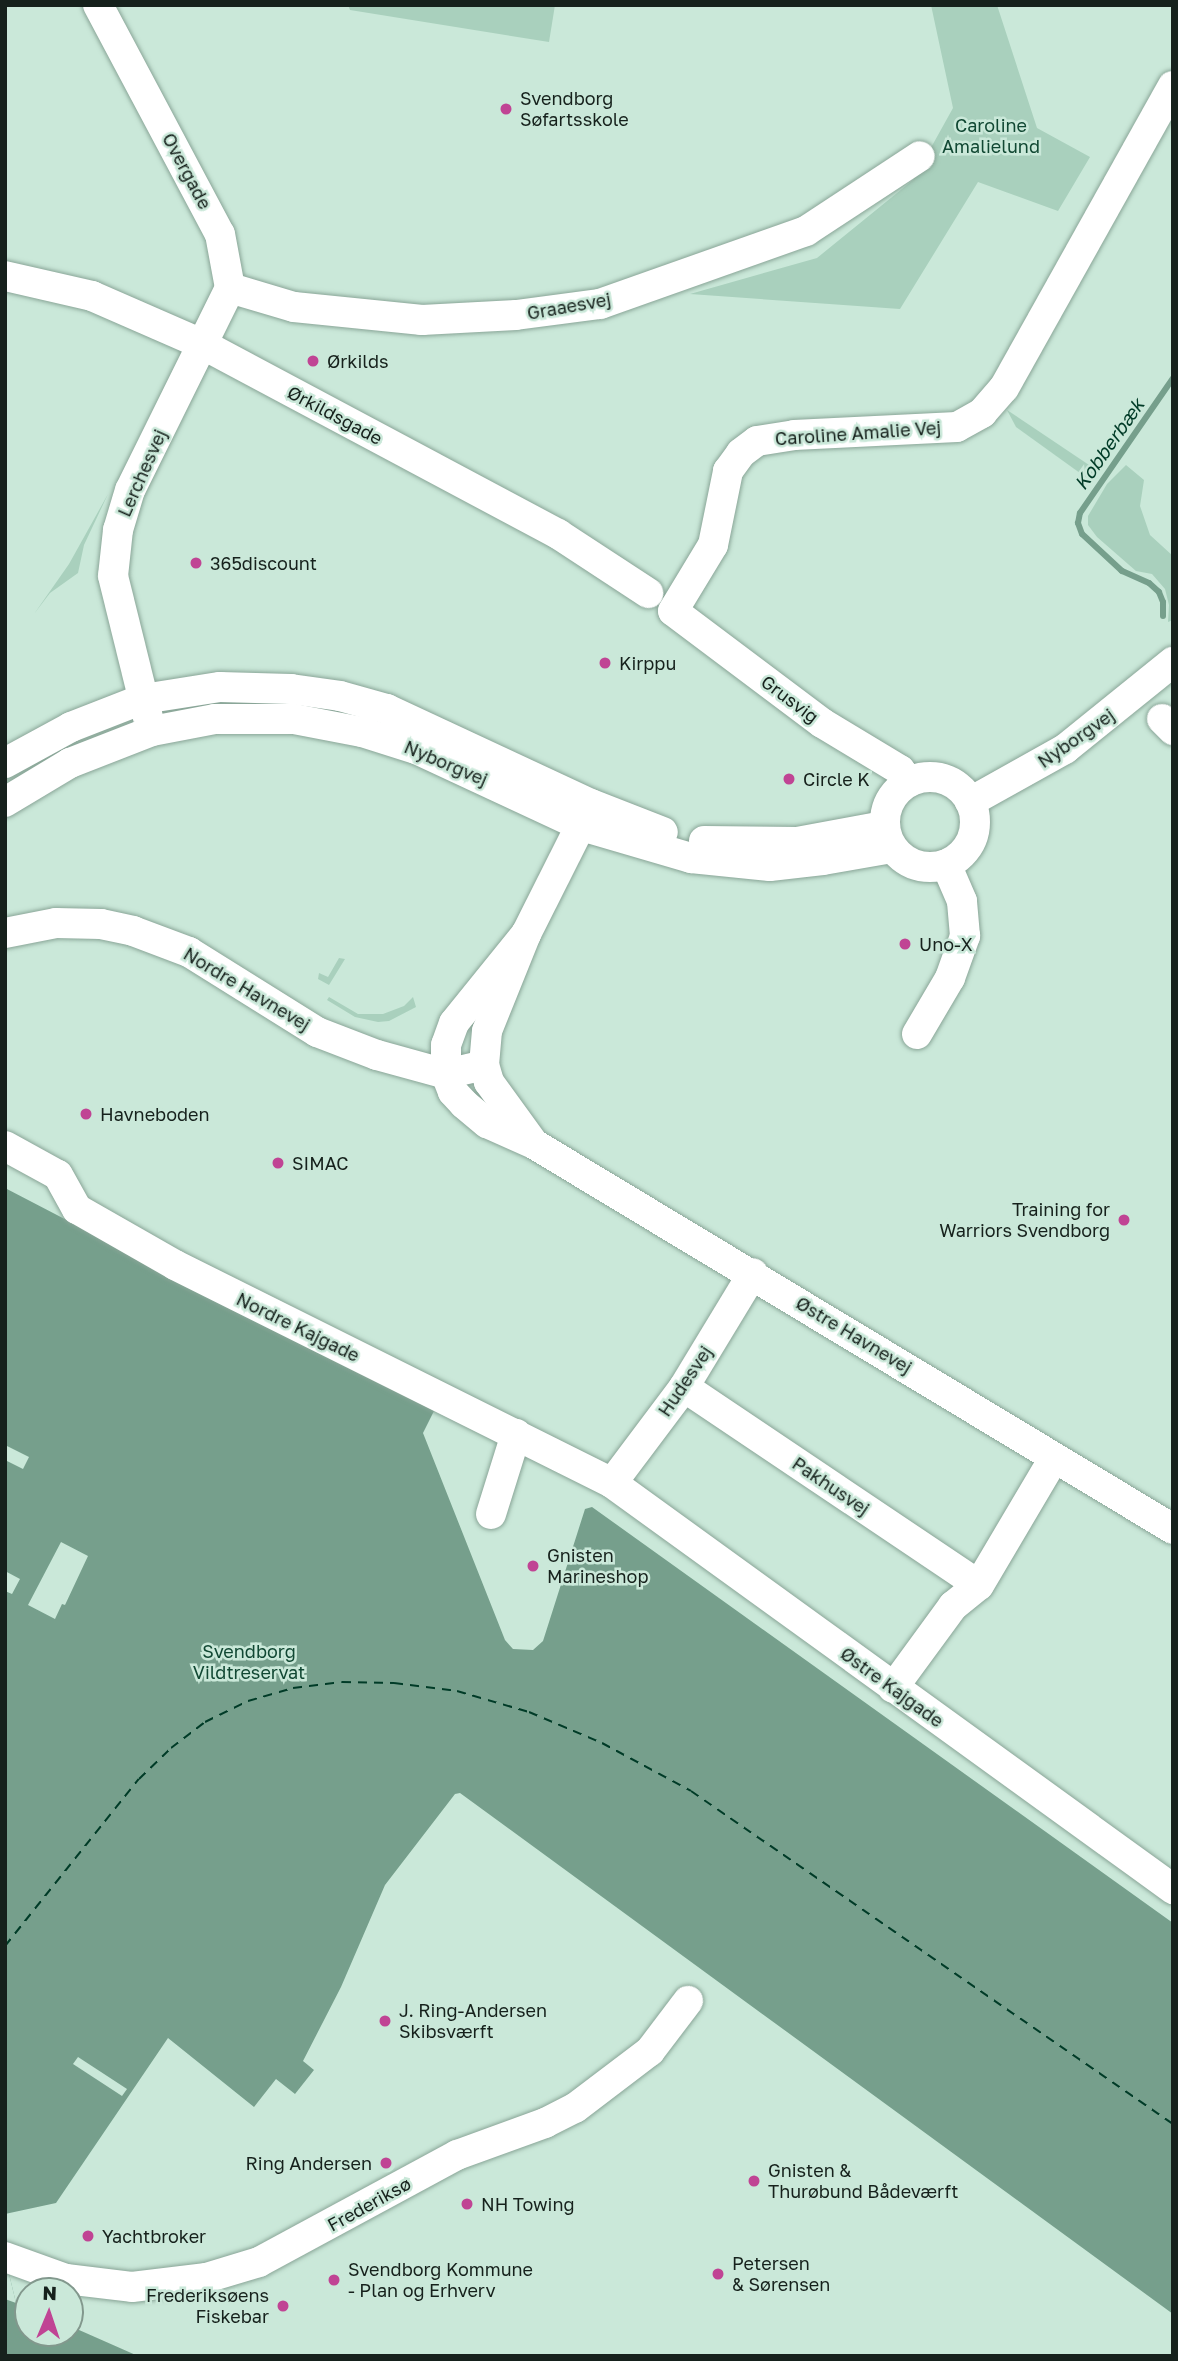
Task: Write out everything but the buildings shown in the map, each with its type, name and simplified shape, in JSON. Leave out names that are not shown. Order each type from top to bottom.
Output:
[{"type":"street","name":"Overgade","points":[[98,5],[220,234],[230,288]]},
{"type":"street","name":"Caroline Amalie Vej","points":[[673,611],[713,545],[729,471],[741,453],[757,440],[794,435],[957,427],[982,413],[1004,388],[1173,86]]},
{"type":"street","name":"Graaesvej","points":[[230,288],[294,307],[422,320],[516,316],[600,304],[807,231],[920,156]]},
{"type":"street","name":"Ørkildsgade","points":[[5,276],[92,296],[202,344],[558,534],[648,593]]},
{"type":"street","points":[[202,344],[230,288]]},
{"type":"street","name":"Lerchesvej","points":[[152,731],[116,591],[114,550],[130,491],[202,344]]},
{"type":"street","name":"Grusvig","points":[[673,611],[822,723],[900,770],[909,782]]},
{"type":"street","name":"Nyborgvej","points":[[970,802],[1065,749],[1173,662]]},
{"type":"street","name":"Nyborgvej","points":[[5,762],[71,727],[143,699],[192,690],[273,688],[340,696],[396,713],[587,815]]},
{"type":"street","name":"Nyborgvej","points":[[5,802],[69,763],[152,731],[215,719],[271,718],[339,726],[416,749],[691,858],[744,865],[800,864],[888,837]]},
{"type":"street","points":[[932,777],[944,779],[954,784],[970,802],[975,825],[972,838],[958,858],[947,864],[934,867],[910,863],[888,837],[890,800],[909,782],[932,777]]},
{"type":"street","points":[[484,1065],[491,1017],[526,934],[587,815]]},
{"type":"street","points":[[917,1034],[950,978],[965,936],[962,901],[947,864]]},
{"type":"street","name":"Nordre Havnevej","points":[[5,933],[56,923],[101,924],[133,931],[166,942],[216,967],[317,1032],[377,1055],[446,1074],[484,1065]]},
{"type":"street","points":[[446,1074],[446,1045],[454,1023],[526,934]]},
{"type":"street","name":"Østre Havnevej","points":[[484,1065],[494,1092],[527,1154]]},
{"type":"street","name":"Østre Havnevej","points":[[446,1074],[453,1092],[475,1114],[527,1154],[753,1273],[1173,1529]]},
{"type":"street","name":"Nordre Kajgade","points":[[5,1146],[58,1175],[77,1209],[175,1265],[612,1483]]},
{"type":"street","name":"Hudesvej","points":[[612,1483],[684,1387],[753,1273]]},
{"type":"street","name":"Pakhusvej","points":[[684,1387],[979,1585]]},
{"type":"street","points":[[491,1514],[516,1434]]},
{"type":"street","points":[[893,1688],[953,1606],[979,1585],[1054,1458]]},
{"type":"street","name":"Østre Kajgade","points":[[612,1483],[1173,1889]]},
{"type":"street","name":"Frederiksø","points":[[7,2258],[66,2279],[132,2287],[206,2278],[259,2262],[457,2155],[545,2123],[575,2109],[650,2051],[688,2001]]},
{"type":"green space","points":[[348,5],[555,5],[549,42],[350,10]]},
{"type":"green space","name":"Caroline Amalielund","points":[[931,5],[997,5],[1037,128],[1090,157],[1058,211],[978,182],[900,309],[690,294],[817,258],[913,180],[953,108]]},
{"type":"green space","points":[[1007,410],[1098,471],[1091,481],[1016,427]]},
{"type":"green space","points":[[1126,465],[1144,480],[1140,506],[1150,535],[1173,556],[1173,620],[1168,622],[1169,605],[1165,589],[1152,574],[1136,571],[1097,537],[1088,525],[1088,516],[1107,484]]},
{"type":"green space","points":[[108,494],[84,545],[78,573],[50,593],[34,614],[69,564]]},
{"type":"green space","points":[[339,958],[345,959],[329,985],[318,979],[319,973],[328,977]]},
{"type":"green space","points":[[329,997],[358,1014],[383,1014],[404,1006],[413,997],[416,1007],[389,1021],[378,1022],[355,1017],[327,1000]]},
{"type":"shaded area","name":"Svendborg Vildtreservat","points":[[5,1188],[434,1411],[423,1433],[505,1640],[513,1649],[533,1650],[543,1641],[585,1509],[592,1507],[1173,1923],[1173,2314],[460,1793],[455,1794],[385,1885],[341,1987],[303,2061],[314,2070],[295,2094],[276,2079],[254,2107],[168,2038],[56,2203],[5,2214]]},
{"type":"shaded area","points":[[5,2257],[14,2295],[14,2347],[84,2347],[84,2332],[138,2356],[5,2356]]},
{"type":"pier","points":[[5,1445],[29,1457],[23,1469],[5,1460]]},
{"type":"pier","points":[[61,1542],[88,1556],[65,1605],[62,1604],[55,1619],[28,1605]]},
{"type":"pier","points":[[5,1571],[20,1579],[12,1594],[5,1591]]},
{"type":"pier","points":[[78,2057],[127,2089],[122,2096],[73,2064]]},
{"type":"pier","points":[[5,2257],[14,2302],[5,2299]]},
{"type":"waterway","name":"Kobberbæk","points":[[1163,616],[1163,602],[1159,592],[1149,583],[1122,571],[1082,534],[1078,523],[1080,513],[1173,378]]},
{"type":"ferry route","points":[[5,1946],[139,1779],[171,1748],[205,1722],[248,1701],[293,1688],[342,1682],[394,1683],[457,1691],[529,1712],[602,1743],[691,1791],[1173,2124]]},
{"type":"place","name":"Svendborg Søfartsskole","points":[[506,109]]},
{"type":"place","name":"Ørkilds","points":[[313,361]]},
{"type":"place","name":"365discount","points":[[196,563]]},
{"type":"place","name":"Kirppu","points":[[605,663]]},
{"type":"place","name":"Circle K","points":[[789,779]]},
{"type":"place","name":"Uno-X","points":[[905,944]]},
{"type":"place","name":"Havneboden","points":[[86,1114]]},
{"type":"place","name":"SIMAC","points":[[278,1163]]},
{"type":"place","name":"Training for Warriors Svendborg","points":[[1124,1220]]},
{"type":"place","name":"Gnisten Marineshop","points":[[533,1566]]},
{"type":"place","name":"J. Ring-Andersen Skibsværft","points":[[385,2021]]},
{"type":"place","name":"Ring Andersen","points":[[386,2163]]},
{"type":"place","name":"Gnisten & Thurøbund Bådeværft","points":[[754,2181]]},
{"type":"place","name":"NH Towing","points":[[467,2204]]},
{"type":"place","name":"Yachtbroker","points":[[88,2236]]},
{"type":"place","name":"Petersen & Sørensen","points":[[718,2274]]},
{"type":"place","name":"Svendborg Kommune - Plan og Erhverv","points":[[334,2280]]},
{"type":"place","name":"Frederiksøens Fiskebar","points":[[283,2306]]}]
